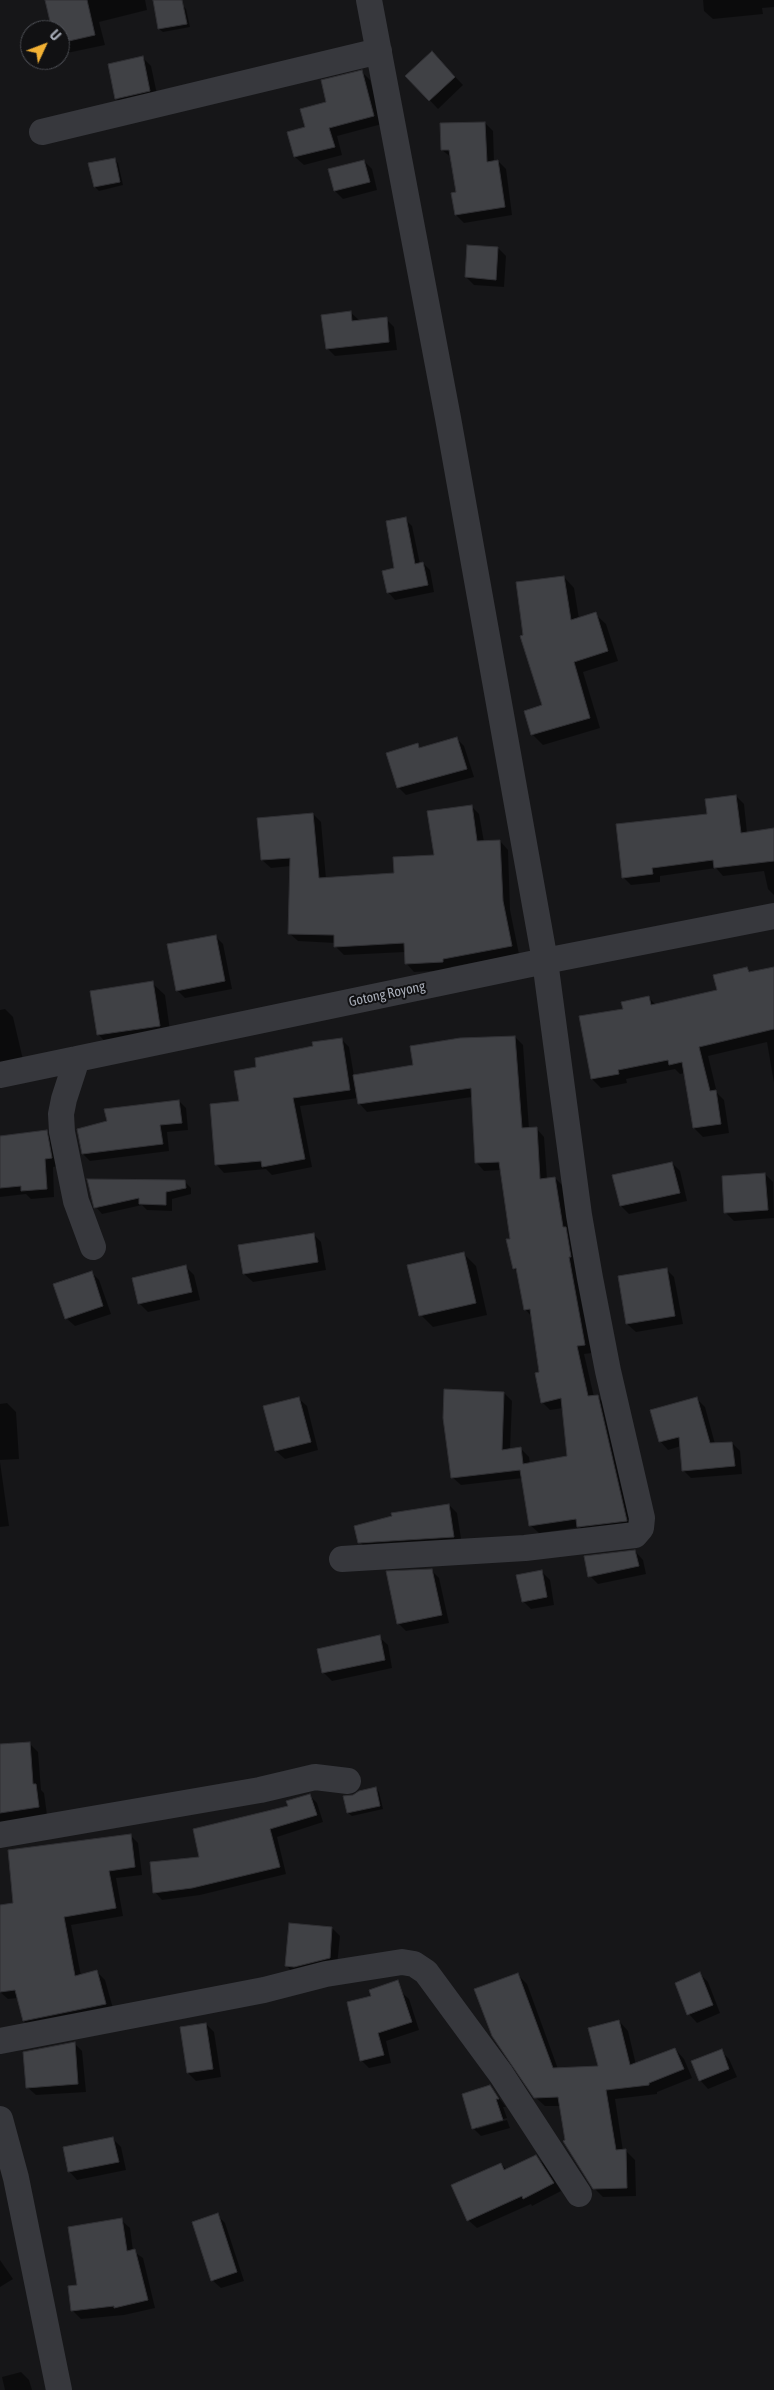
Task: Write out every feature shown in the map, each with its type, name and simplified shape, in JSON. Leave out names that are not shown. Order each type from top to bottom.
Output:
[{"type":"street","points":[[342,1559],[525,1548],[635,1534],[641,1528],[642,1518],[608,1371],[580,1224],[545,961],[446,408],[369,0]]},
{"type":"street","points":[[42,132],[379,51]]},
{"type":"street","name":"Gotong Royong","points":[[0,1075],[545,961],[774,916]]},
{"type":"street","points":[[77,1059],[64,1099],[61,1114],[62,1132],[76,1202],[93,1247]]},
{"type":"street","points":[[0,1835],[260,1790],[316,1777],[348,1781]]},
{"type":"street","points":[[0,2042],[264,1990],[326,1974],[402,1962],[414,1964],[426,1972],[501,2074],[579,2194]]},
{"type":"street","points":[[0,2119],[16,2178],[60,2390]]},
{"type":"building","points":[[45,0],[87,0],[95,35],[70,41],[70,20],[50,20]]},
{"type":"building","points":[[153,0],[182,0],[187,24],[158,29]]},
{"type":"building","points":[[432,51],[455,77],[429,101],[405,76]]},
{"type":"building","points":[[143,56],[150,91],[115,99],[108,64]]},
{"type":"building","points":[[362,70],[374,116],[329,128],[335,147],[294,157],[287,132],[305,127],[300,109],[326,102],[321,80]]},
{"type":"building","points":[[485,122],[487,162],[498,160],[505,207],[455,215],[451,193],[456,192],[449,150],[441,150],[440,123]]},
{"type":"building","points":[[115,158],[120,182],[94,187],[88,163]]},
{"type":"building","points":[[364,160],[370,182],[334,191],[328,169]]},
{"type":"building","points":[[467,245],[498,247],[496,280],[465,277]]},
{"type":"building","points":[[351,311],[352,321],[387,317],[389,342],[326,349],[321,315]]},
{"type":"building","points":[[406,517],[415,564],[423,562],[428,585],[387,593],[382,571],[394,568],[386,521]]},
{"type":"building","points":[[564,576],[571,620],[596,612],[608,651],[574,662],[590,718],[531,735],[524,711],[542,705],[520,636],[523,635],[516,582]]},
{"type":"building","points":[[457,737],[467,769],[397,788],[386,753],[418,743],[419,748]]},
{"type":"building","points":[[736,795],[741,833],[774,828],[774,861],[714,868],[713,860],[652,868],[653,874],[622,878],[616,824],[707,814],[705,799]]},
{"type":"building","points":[[472,805],[477,841],[500,840],[503,901],[512,946],[443,959],[443,962],[405,964],[404,943],[334,947],[334,935],[288,934],[290,858],[261,860],[257,818],[313,813],[319,878],[394,873],[393,857],[434,855],[427,811]]},
{"type":"building","points":[[216,935],[225,981],[176,991],[167,944]]},
{"type":"building","points":[[747,967],[749,972],[774,967],[774,1029],[699,1047],[710,1091],[716,1090],[721,1124],[693,1128],[682,1062],[669,1065],[668,1060],[618,1070],[619,1074],[591,1079],[579,1016],[623,1009],[621,1002],[649,996],[651,1005],[717,990],[713,975]]},
{"type":"building","points":[[153,981],[160,1026],[97,1035],[90,991]]},
{"type":"building","points":[[515,1036],[522,1128],[537,1127],[540,1179],[555,1177],[563,1227],[566,1227],[571,1257],[569,1257],[585,1345],[577,1346],[588,1396],[598,1395],[627,1521],[577,1527],[576,1519],[529,1526],[520,1470],[451,1478],[443,1418],[444,1389],[504,1392],[502,1450],[521,1447],[523,1464],[567,1456],[561,1398],[541,1403],[535,1373],[539,1372],[530,1309],[524,1310],[516,1268],[513,1269],[506,1239],[510,1239],[499,1162],[475,1163],[471,1088],[358,1104],[353,1075],[413,1065],[410,1046],[460,1038]]},
{"type":"building","points":[[342,1038],[350,1090],[293,1098],[305,1159],[262,1167],[261,1161],[215,1165],[210,1104],[239,1101],[234,1071],[256,1067],[255,1058],[313,1046],[312,1042]]},
{"type":"building","points":[[179,1100],[182,1123],[160,1125],[163,1144],[82,1154],[77,1129],[107,1121],[104,1109]]},
{"type":"building","points":[[47,1130],[52,1158],[45,1159],[47,1189],[21,1191],[21,1186],[0,1188],[0,1136]]},
{"type":"building","points":[[672,1162],[680,1193],[620,1206],[612,1175]]},
{"type":"building","points":[[765,1173],[768,1210],[724,1213],[722,1176]]},
{"type":"building","points":[[87,1179],[185,1180],[186,1188],[166,1192],[166,1205],[139,1204],[139,1198],[94,1208]]},
{"type":"building","points":[[314,1233],[318,1262],[243,1274],[238,1245]]},
{"type":"building","points":[[464,1252],[476,1303],[419,1316],[407,1265]]},
{"type":"building","points":[[186,1265],[192,1292],[138,1304],[132,1278]]},
{"type":"building","points":[[667,1268],[675,1316],[626,1324],[618,1276]]},
{"type":"building","points":[[92,1271],[103,1306],[65,1319],[53,1284]]},
{"type":"building","points":[[299,1397],[311,1442],[275,1451],[263,1406]]},
{"type":"building","points":[[697,1397],[710,1443],[732,1442],[735,1466],[682,1471],[679,1437],[659,1442],[650,1410]]},
{"type":"building","points":[[449,1504],[454,1537],[358,1543],[354,1526],[392,1516],[391,1513]]},
{"type":"building","points":[[635,1550],[639,1566],[588,1577],[584,1556]]},
{"type":"building","points":[[432,1569],[442,1615],[397,1624],[386,1571]]},
{"type":"building","points":[[542,1570],[547,1597],[522,1602],[516,1575]]},
{"type":"building","points":[[380,1635],[385,1660],[322,1673],[317,1649]]},
{"type":"building","points":[[30,1742],[33,1784],[36,1784],[39,1807],[0,1813],[0,1744]]},
{"type":"building","points":[[376,1787],[380,1806],[347,1813],[343,1796],[353,1795],[359,1791]]},
{"type":"building","points":[[310,1794],[317,1815],[270,1829],[280,1867],[192,1888],[153,1893],[150,1862],[199,1857],[193,1829],[288,1806],[286,1801]]},
{"type":"building","points":[[131,1834],[135,1867],[109,1871],[116,1908],[64,1917],[75,1976],[97,1970],[106,2004],[23,2021],[15,1990],[0,1992],[0,1905],[13,1903],[8,1850]]},
{"type":"building","points":[[289,1923],[332,1927],[330,1958],[294,1967],[285,1966]]},
{"type":"building","points":[[700,1972],[713,2005],[687,2015],[675,1983]]},
{"type":"building","points":[[518,1973],[553,2068],[598,2066],[588,2028],[619,2020],[630,2065],[675,2048],[684,2069],[649,2083],[649,2085],[606,2090],[616,2150],[626,2149],[627,2188],[593,2189],[563,2141],[565,2140],[558,2097],[534,2098],[492,2036],[474,1989]]},
{"type":"building","points":[[398,1980],[412,2022],[378,2033],[384,2055],[360,2061],[347,2002],[371,1996],[369,1990]]},
{"type":"building","points":[[206,2023],[213,2069],[187,2073],[180,2027]]},
{"type":"building","points":[[75,2042],[78,2084],[26,2088],[23,2052]]},
{"type":"building","points":[[722,2049],[729,2069],[699,2081],[691,2061]]},
{"type":"building","points":[[490,2085],[499,2099],[496,2099],[503,2120],[472,2129],[462,2094]]},
{"type":"building","points":[[113,2137],[119,2162],[68,2172],[63,2147]]},
{"type":"building","points":[[536,2155],[554,2183],[523,2199],[522,2196],[467,2221],[451,2185],[501,2163],[504,2170]]},
{"type":"building","points":[[218,2213],[237,2272],[211,2281],[192,2222]]},
{"type":"building","points":[[122,2218],[127,2251],[135,2249],[148,2300],[114,2308],[114,2306],[71,2311],[68,2286],[77,2285],[68,2227]]}]
